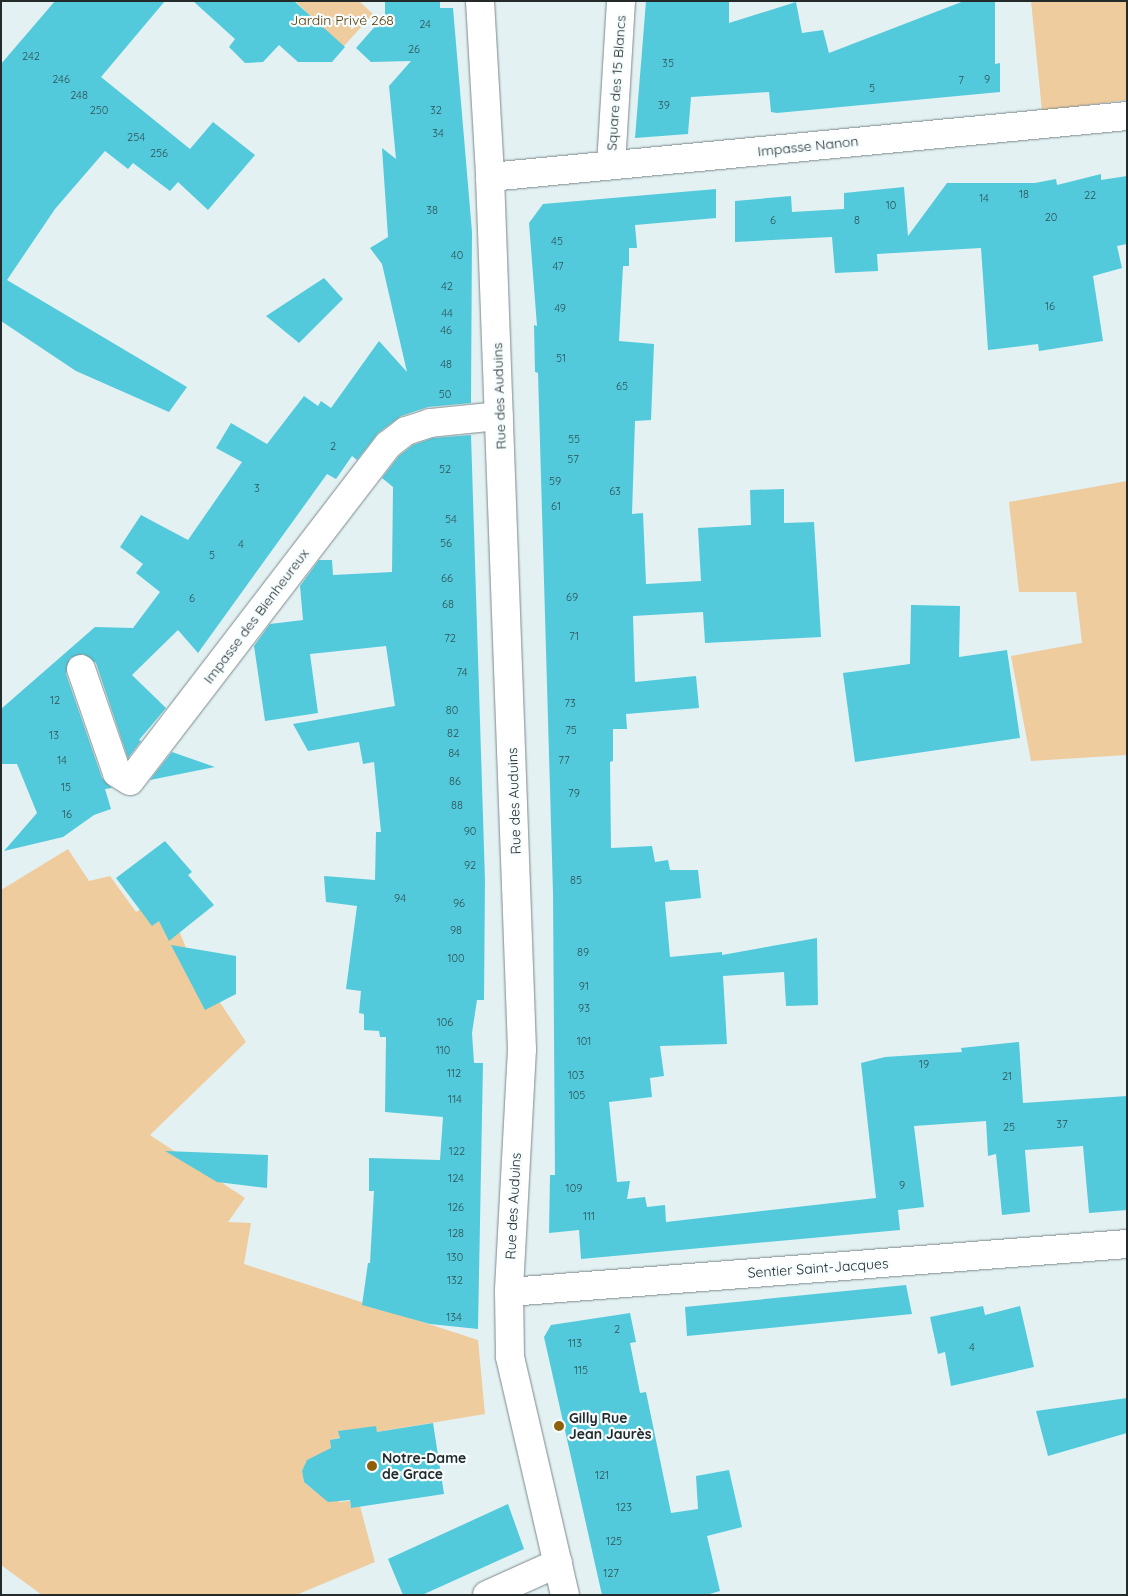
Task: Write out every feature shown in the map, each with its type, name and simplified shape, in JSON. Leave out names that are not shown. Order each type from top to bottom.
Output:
[{"type":"street","name":"Rue des Auduins","points":[[480,1],[490,177],[522,1048],[509,1292],[510,1357],[564,1595]]},
{"type":"street","name":"Square des 15 Blancs","points":[[611,165],[621,1]]},
{"type":"street","name":"Impasse Nanon","points":[[490,177],[1127,116]]},
{"type":"street","name":"Impasse des Bienheureux","points":[[81,669],[117,773],[130,781],[388,445],[406,431],[430,423],[499,416]]},
{"type":"street","name":"Sentier Saint-Jacques","points":[[509,1292],[1127,1244]]},
{"type":"street","points":[[487,1595],[558,1563]]},
{"type":"green space","name":"Jardin Privé 268","points":[[295,1],[359,1],[373,14],[343,47]]},
{"type":"green space","points":[[1031,1],[1127,1],[1127,100],[1042,111]]},
{"type":"green space","points":[[1127,481],[1127,755],[1031,761],[1011,656],[1082,643],[1076,592],[1019,592],[1009,502]]},
{"type":"green space","points":[[68,849],[89,881],[110,876],[136,912],[147,905],[180,933],[189,955],[246,1042],[150,1135],[245,1198],[228,1222],[251,1223],[244,1264],[478,1340],[485,1414],[377,1432],[375,1426],[331,1440],[331,1453],[302,1471],[304,1482],[312,1489],[337,1490],[339,1502],[350,1501],[351,1508],[360,1506],[375,1562],[296,1595],[42,1595],[1,1565],[1,890]]},
{"type":"building","points":[[55,1],[165,1],[101,77],[190,149],[213,122],[255,155],[208,210],[178,182],[170,191],[133,163],[128,169],[105,151],[55,209],[7,280],[187,387],[169,412],[76,371],[1,321],[1,64]]},
{"type":"building","points":[[193,1],[294,1],[345,47],[332,62],[298,62],[279,45],[263,62],[245,63],[229,47],[235,39]]},
{"type":"building","points":[[385,1],[440,1],[440,8],[453,8],[472,232],[471,403],[428,407],[401,416],[378,433],[357,460],[352,456],[336,479],[327,474],[198,653],[178,630],[132,675],[166,708],[139,740],[141,741],[128,758],[96,663],[83,654],[70,658],[66,674],[102,778],[112,788],[105,789],[111,809],[94,815],[63,837],[4,851],[37,813],[17,764],[1,764],[1,709],[95,627],[133,628],[160,592],[136,573],[143,564],[120,547],[141,515],[188,540],[242,462],[216,448],[231,423],[267,444],[304,396],[318,406],[321,401],[331,408],[379,341],[407,372],[382,264],[370,248],[388,237],[382,148],[396,159],[389,86],[411,61],[371,62],[356,48],[385,15]]},
{"type":"building","points":[[646,1],[729,1],[729,23],[796,2],[802,33],[823,30],[829,53],[964,1],[995,1],[995,64],[1000,63],[1000,92],[777,113],[771,112],[769,92],[691,97],[688,134],[635,138]]},
{"type":"building","points":[[1101,174],[1101,180],[1127,176],[1127,244],[1117,246],[1122,268],[1093,276],[1103,341],[1039,351],[1038,344],[988,350],[981,248],[877,254],[878,271],[835,273],[832,237],[735,242],[735,201],[791,196],[792,212],[844,209],[844,193],[904,187],[908,236],[947,183],[1035,183],[1056,179],[1057,185]]},
{"type":"building","points":[[716,189],[716,218],[635,225],[637,248],[629,248],[629,266],[623,266],[619,341],[654,344],[651,420],[635,421],[632,514],[643,513],[646,584],[701,581],[698,528],[751,525],[750,490],[784,489],[784,523],[814,522],[821,637],[705,643],[703,612],[633,616],[635,682],[696,676],[699,708],[626,714],[627,729],[613,729],[613,761],[610,762],[611,848],[652,846],[655,862],[668,860],[670,870],[698,870],[701,898],[665,902],[670,957],[722,952],[722,955],[817,938],[818,1005],[786,1006],[784,972],[723,976],[727,1044],[660,1046],[664,1076],[650,1078],[652,1097],[609,1102],[617,1182],[630,1181],[627,1199],[645,1197],[647,1207],[665,1205],[666,1222],[876,1198],[861,1063],[885,1057],[962,1052],[961,1048],[1019,1042],[1023,1103],[1127,1096],[1127,1210],[1089,1213],[1083,1146],[1025,1150],[1030,1212],[1002,1215],[996,1154],[988,1156],[986,1121],[914,1126],[924,1207],[898,1210],[900,1230],[581,1259],[579,1230],[549,1233],[550,1175],[555,1175],[553,893],[538,373],[535,372],[534,325],[537,326],[529,223],[543,204]]},
{"type":"building","points":[[324,278],[343,299],[299,343],[266,316]]},
{"type":"building","points":[[471,435],[485,880],[484,1000],[477,1000],[472,1033],[474,1063],[483,1063],[478,1329],[430,1324],[362,1305],[368,1263],[370,1263],[374,1191],[369,1191],[369,1158],[440,1160],[443,1117],[385,1112],[386,1037],[380,1037],[379,1031],[364,1030],[364,1014],[359,1013],[361,991],[346,989],[357,906],[326,902],[324,876],[375,880],[376,832],[381,832],[374,762],[363,764],[359,742],[308,751],[293,724],[395,706],[386,646],[310,654],[318,713],[265,721],[254,646],[270,624],[303,620],[300,586],[319,560],[332,560],[333,575],[392,572],[393,487],[382,478],[399,456],[413,445],[433,438]]},
{"type":"building","points":[[911,605],[960,606],[959,657],[1007,650],[1020,738],[855,762],[843,673],[910,664]]},
{"type":"building","points":[[172,752],[215,767],[150,780]]},
{"type":"building","points":[[165,841],[192,872],[188,875],[214,905],[169,941],[159,921],[152,926],[116,878]]},
{"type":"building","points":[[171,945],[236,956],[236,994],[205,1010]]},
{"type":"building","points":[[165,1151],[268,1155],[267,1188],[217,1182]]},
{"type":"building","points":[[906,1285],[912,1314],[687,1336],[685,1307]]},
{"type":"building","points":[[983,1306],[985,1315],[1020,1306],[1034,1367],[951,1386],[945,1352],[938,1354],[930,1317]]},
{"type":"building","points":[[630,1313],[636,1342],[630,1343],[640,1393],[646,1392],[671,1513],[698,1509],[696,1476],[729,1470],[742,1527],[707,1536],[720,1591],[706,1595],[602,1595],[544,1337],[551,1325]]},
{"type":"building","points":[[1127,1398],[1127,1433],[1048,1456],[1036,1411]]},
{"type":"building","name":"Notre-Dame de Grace","points":[[433,1423],[444,1494],[351,1508],[350,1500],[328,1502],[304,1482],[302,1471],[307,1460],[331,1448],[330,1440],[340,1438],[338,1431],[376,1426],[377,1432]]},
{"type":"building","points":[[508,1504],[524,1549],[422,1595],[403,1595],[388,1559]]},
{"type":"place","name":"Gilly Rue Jean Jaurès","points":[[559,1426]]},
{"type":"place","name":"Notre-Dame de Grace","points":[[372,1466]]}]
